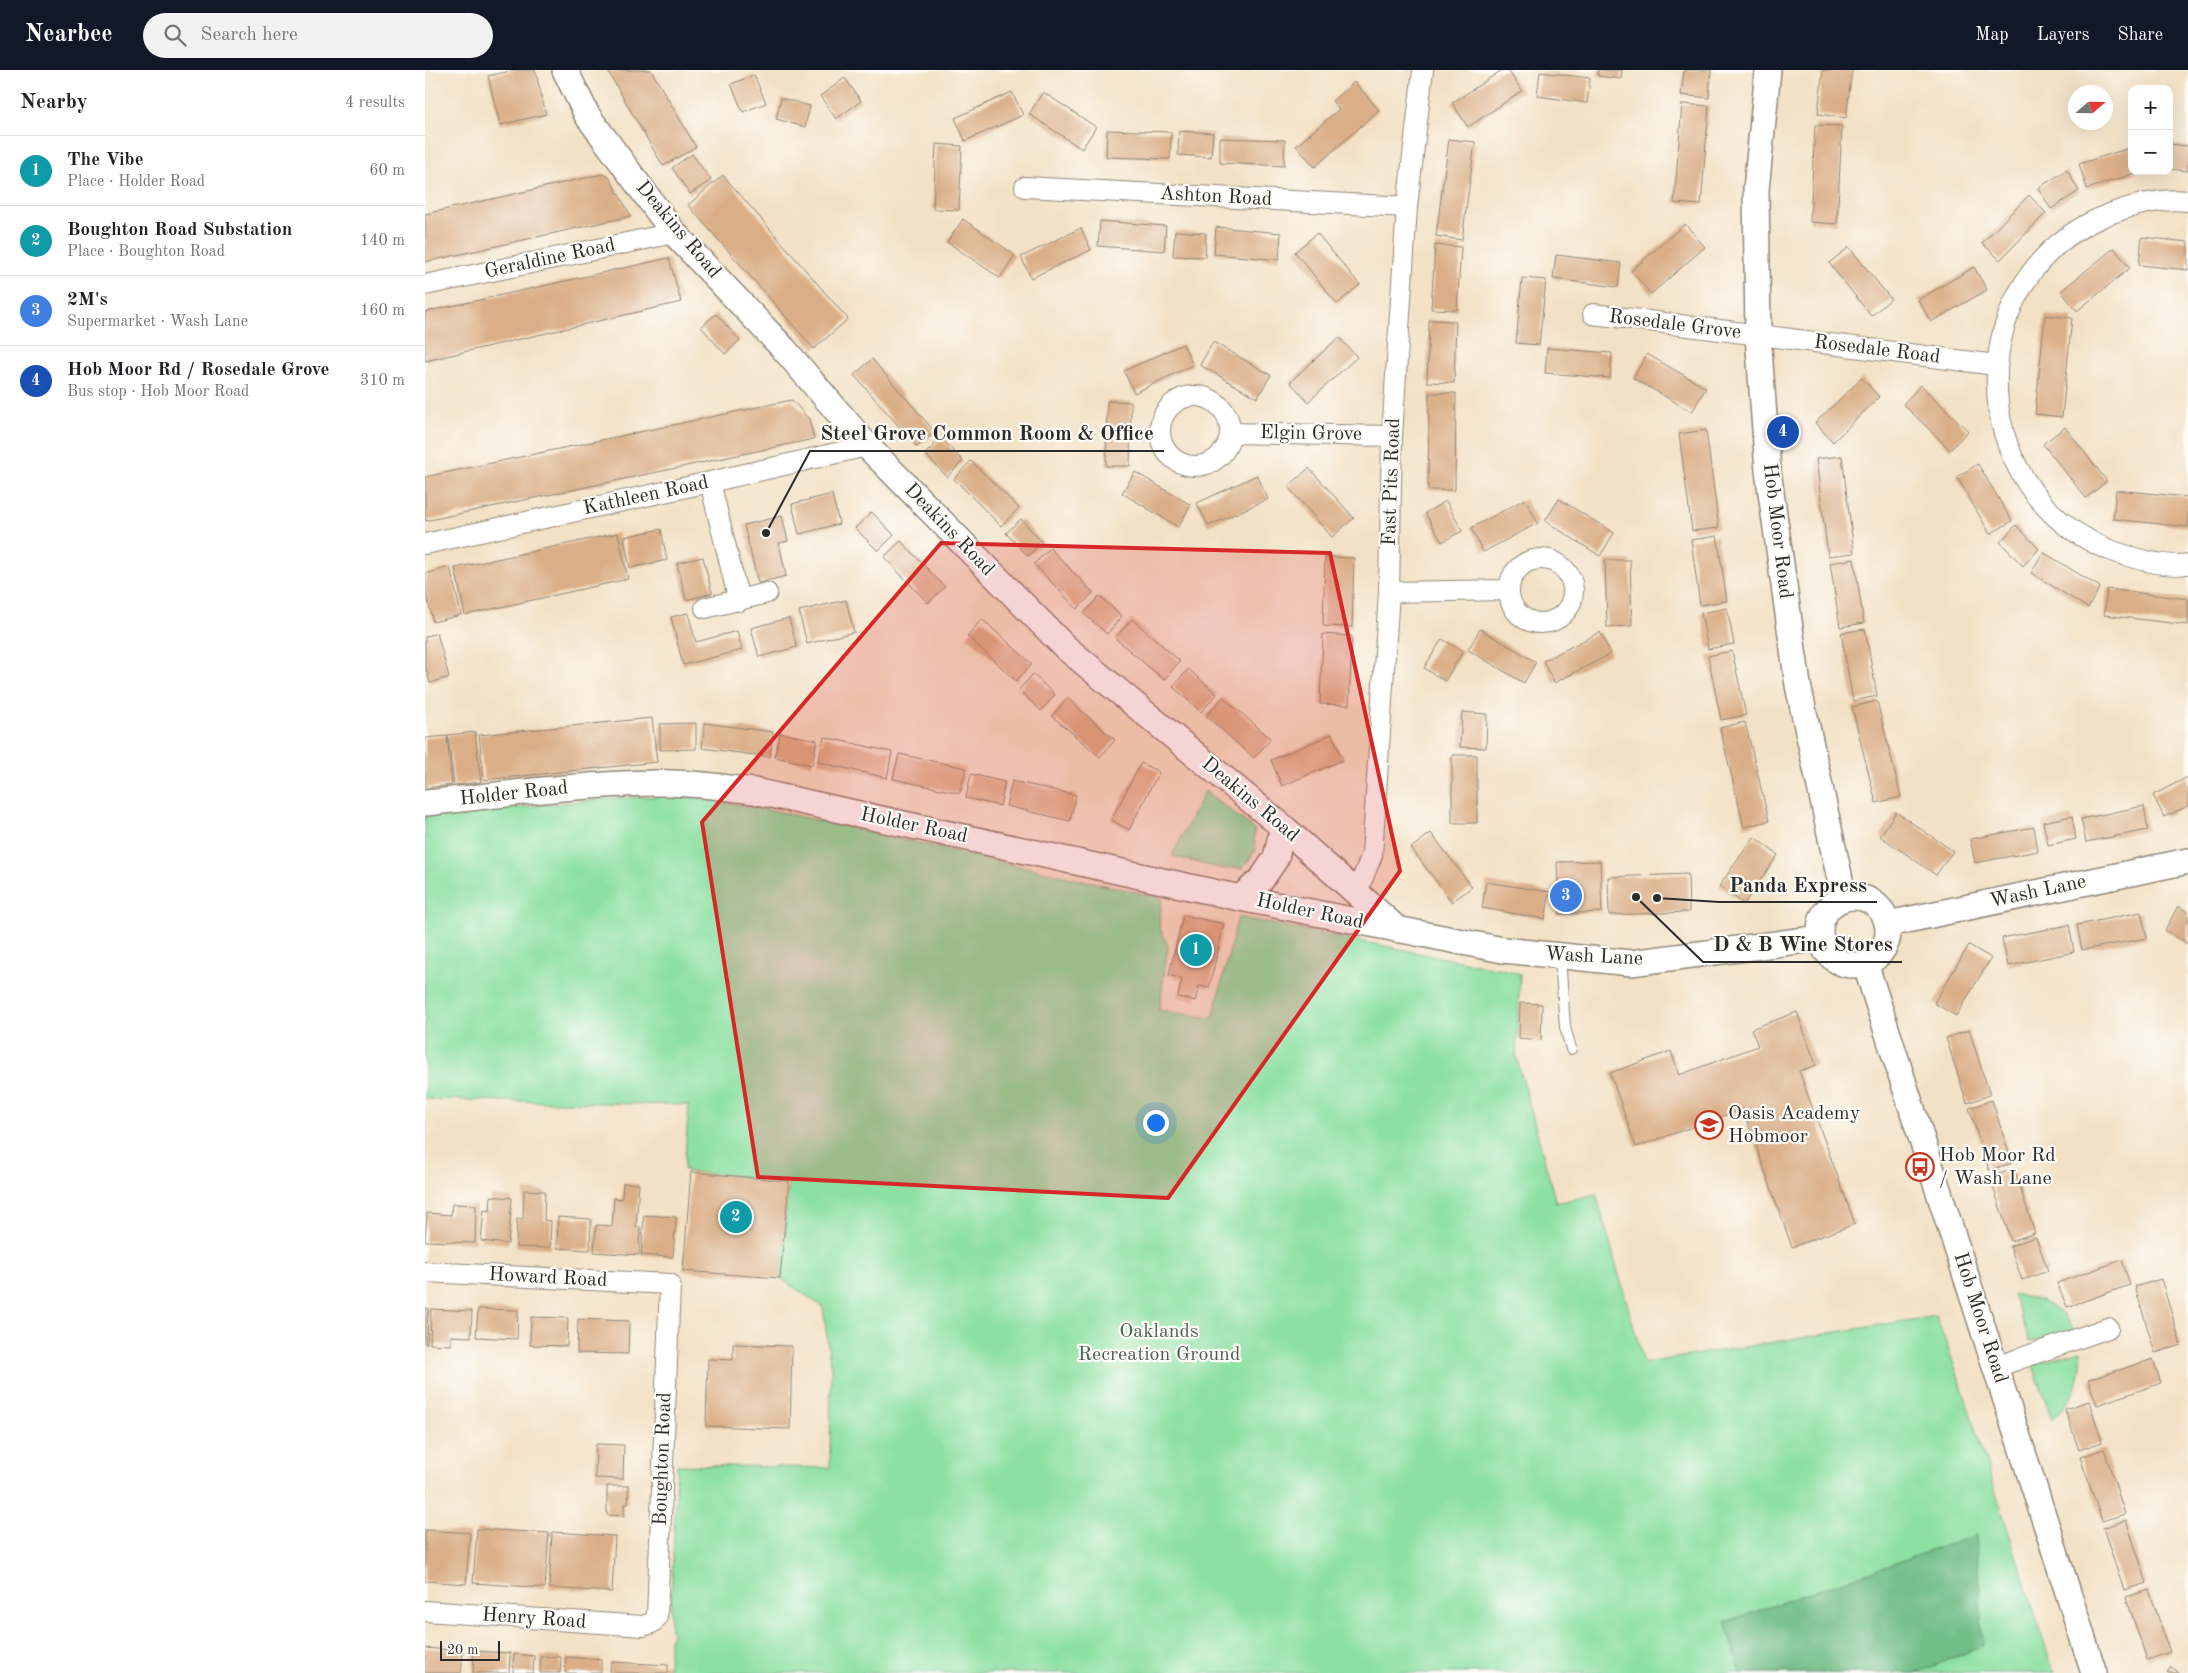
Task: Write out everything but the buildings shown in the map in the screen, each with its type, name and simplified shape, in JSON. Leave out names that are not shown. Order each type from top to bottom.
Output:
[{"type":"street","name":"Deakins Road","points":[[565,70],[587,115],[675,233],[784,349],[867,446],[1065,647],[1283,827],[1398,930]]},
{"type":"street","name":"Fast Pits Road","points":[[1357,892],[1372,855],[1389,592],[1393,436],[1407,207],[1423,70]]},
{"type":"street","name":"Hob Moor Road","points":[[1769,70],[1756,190],[1758,335],[1769,471],[1798,685],[1844,898]]},
{"type":"street","name":"Ashton Road","points":[[1025,188],[1407,207]]},
{"type":"street","points":[[2188,201],[2175,200],[2131,206],[2090,222],[2054,248],[2025,282],[2005,321],[1996,365],[1998,416],[2015,465],[2045,507],[2085,539],[2132,559],[2188,564]]},
{"type":"street","name":"Geraldine Road","points":[[425,285],[675,233]]},
{"type":"street","name":"Rosedale Grove","points":[[1593,314],[1758,335]]},
{"type":"street","name":"Rosedale Road","points":[[1758,335],[1996,365]]},
{"type":"street","name":"Elgin Grove","points":[[1230,433],[1393,436]]},
{"type":"street","name":"Kathleen Road","points":[[425,544],[867,446]]},
{"type":"street","points":[[710,482],[739,601]]},
{"type":"street","points":[[1389,592],[1509,590]]},
{"type":"street","points":[[705,608],[767,593]]},
{"type":"street","name":"Holder Road","points":[[425,803],[543,790],[656,782],[754,791],[1241,898],[1398,930]]},
{"type":"street","points":[[1241,898],[1261,880],[1276,858],[1283,827]]},
{"type":"street","name":"Wash Lane","points":[[1888,924],[2188,861]]},
{"type":"street","points":[[1860,897],[1871,901],[1882,910],[1888,924],[1889,932],[1882,951],[1865,963],[1849,965],[1839,962],[1824,947],[1821,938],[1820,929],[1826,911],[1844,898],[1860,897]]},
{"type":"street","name":"Wash Lane","points":[[1398,930],[1503,950],[1631,963],[1821,938]]},
{"type":"street","name":"Hob Moor Road","points":[[1865,963],[2094,1673]]},
{"type":"street","name":"Howard Road","points":[[425,1272],[670,1284]]},
{"type":"street","name":"Boughton Road","points":[[643,1626],[653,1623],[657,1617],[670,1284]]},
{"type":"street","points":[[1996,1367],[2108,1328]]},
{"type":"street","name":"Henry Road","points":[[425,1611],[643,1626]]},
{"type":"lane","points":[[1560,956],[1565,1027],[1571,1050]]},
{"type":"highlighted area","points":[[941,543],[1330,553],[1400,871],[1168,1198],[758,1177],[702,822]]},
{"type":"green space","points":[[1205,791],[1254,829],[1255,851],[1243,868],[1222,869],[1172,856]]},
{"type":"green space","name":"Oaklands Recreation Ground","points":[[666,796],[700,798],[780,812],[1162,898],[1159,925],[1168,947],[1159,1010],[1213,1018],[1238,917],[1520,974],[1516,1055],[1556,1203],[1596,1194],[1644,1363],[1936,1316],[1960,1381],[2054,1673],[669,1673],[677,1465],[830,1468],[831,1368],[823,1307],[780,1278],[789,1181],[684,1170],[689,1105],[425,1099],[425,817],[614,798]]},
{"type":"green space","points":[[2013,1294],[2032,1298],[2050,1305],[2064,1316],[2074,1332],[2030,1342]]},
{"type":"green space","points":[[2081,1351],[2080,1371],[2075,1389],[2066,1405],[2052,1420],[2033,1365]]},
{"type":"green space","points":[[1976,1535],[1983,1646],[1916,1673],[1741,1673],[1725,1622]]},
{"type":"place","name":"Hob Moor Rd / Rosedale Grove","points":[[1783,432]]},
{"type":"place","name":"Steel Grove Common Room & Office","points":[[766,533]]},
{"type":"place","name":"2M's","points":[[1566,896]]},
{"type":"place","name":"D & B Wine Stores","points":[[1636,897]]},
{"type":"place","name":"Panda Express","points":[[1657,898]]},
{"type":"place","name":"The Vibe","points":[[1196,950]]},
{"type":"place","name":"Oasis Academy Hobmoor","points":[[1709,1125]]},
{"type":"place","name":"Hob Moor Rd / Wash Lane","points":[[1920,1167]]},
{"type":"place","name":"Boughton Road Substation","points":[[736,1217]]}]
